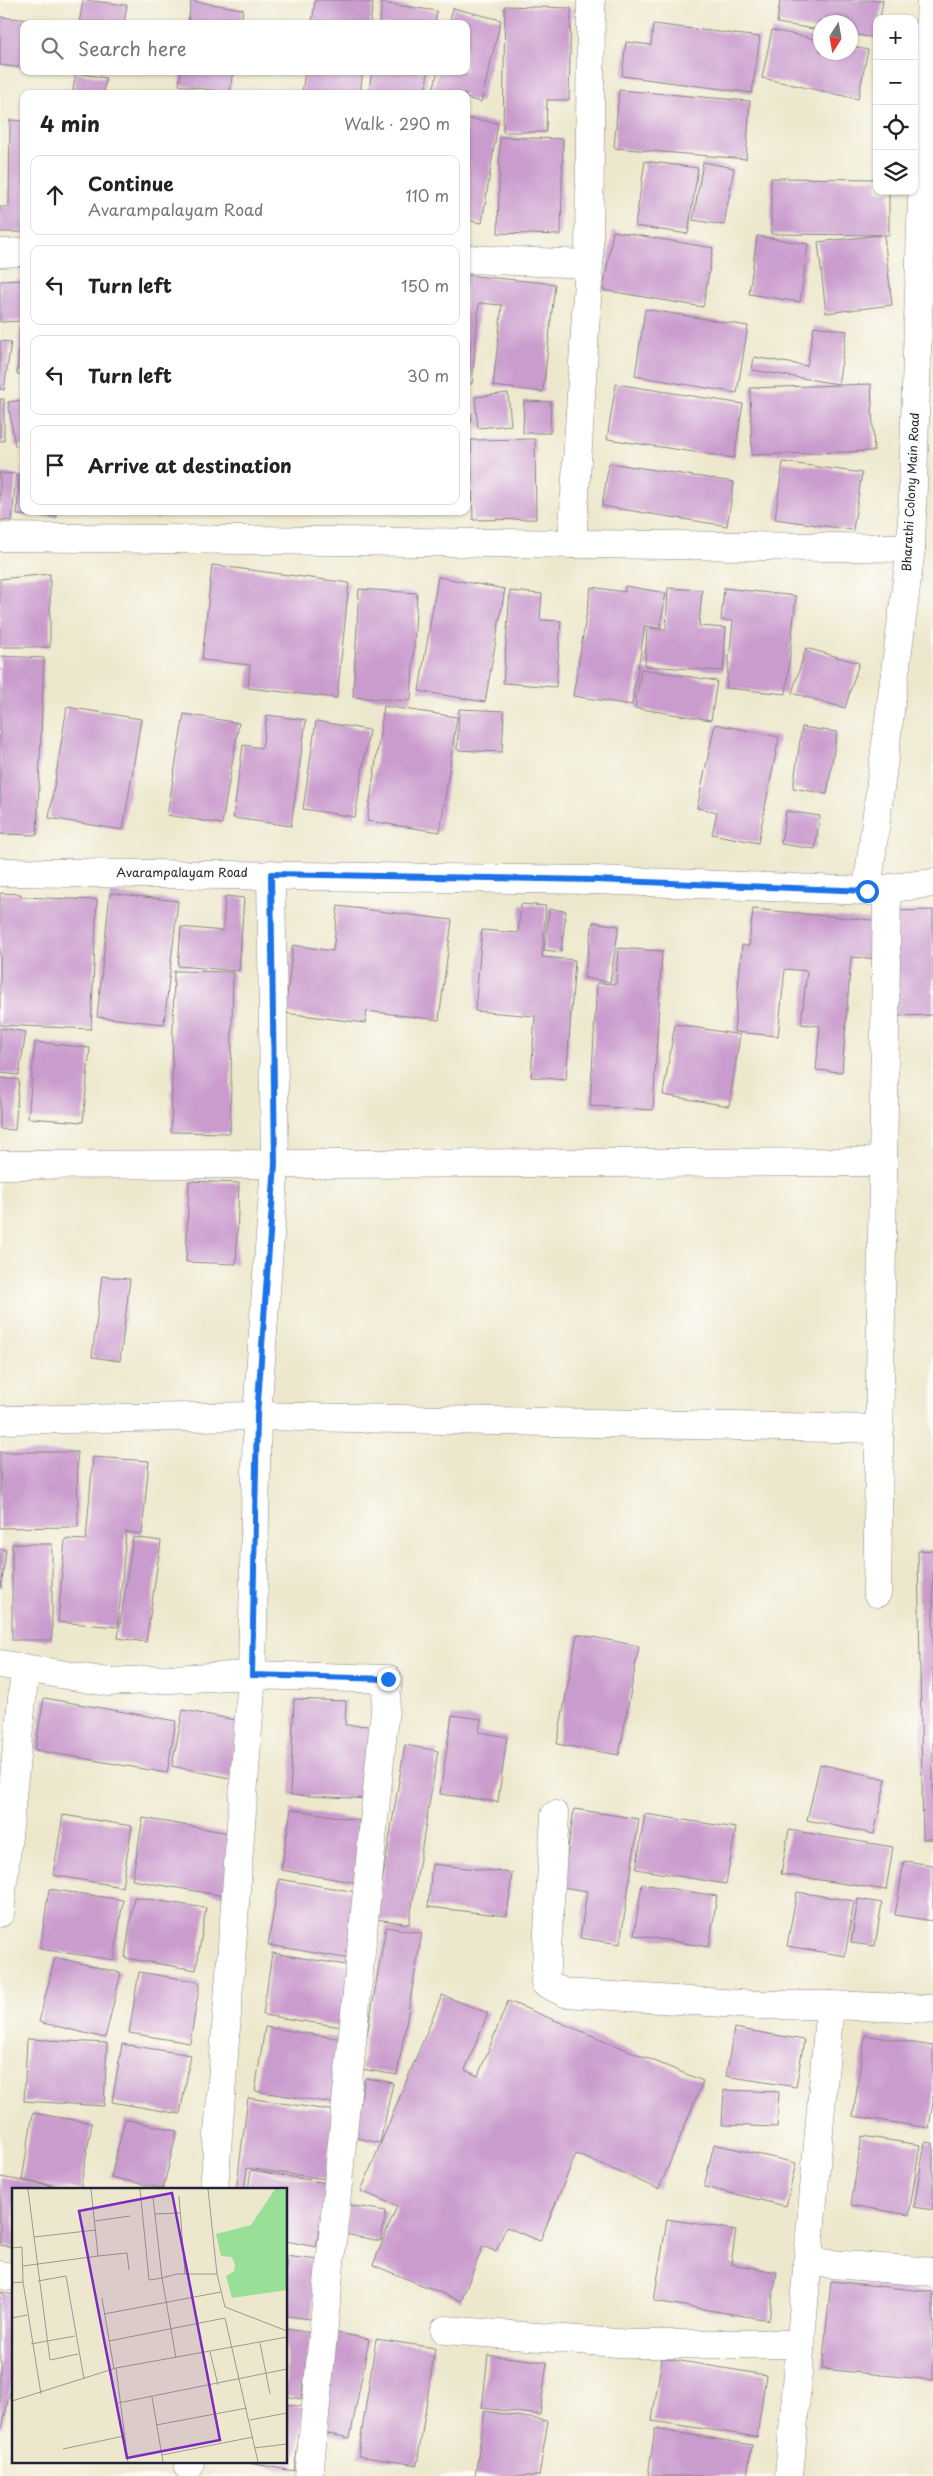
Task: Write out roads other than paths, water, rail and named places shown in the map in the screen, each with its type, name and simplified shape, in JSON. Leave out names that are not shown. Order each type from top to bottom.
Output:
[{"type":"street","points":[[572,544],[589,264],[591,0]]},
{"type":"street","name":"Bharathi Colony Main Road","points":[[877,1592],[884,1162],[877,890],[911,548],[927,225],[931,0]]},
{"type":"street","points":[[0,253],[20,252]]},
{"type":"street","points":[[470,259],[589,264]]},
{"type":"street","points":[[0,537],[911,548]]},
{"type":"street","name":"Avarampalayam Road","points":[[0,872],[271,874],[595,880],[877,890],[933,883]]},
{"type":"street","points":[[214,2188],[252,1675],[257,1416],[275,1164],[271,874]]},
{"type":"street","points":[[0,1164],[884,1162]]},
{"type":"street","points":[[0,1420],[257,1416],[880,1429]]},
{"type":"street","points":[[0,1913],[13,1667],[108,1682],[252,1675],[388,1679],[309,2476]]},
{"type":"street","points":[[555,1815],[545,1982],[565,1993],[756,2005],[830,2005],[933,2009]]},
{"type":"street","points":[[789,2476],[830,2005]]},
{"type":"street","points":[[807,2262],[933,2272]]},
{"type":"street","points":[[445,2330],[630,2344],[801,2344]]}]
